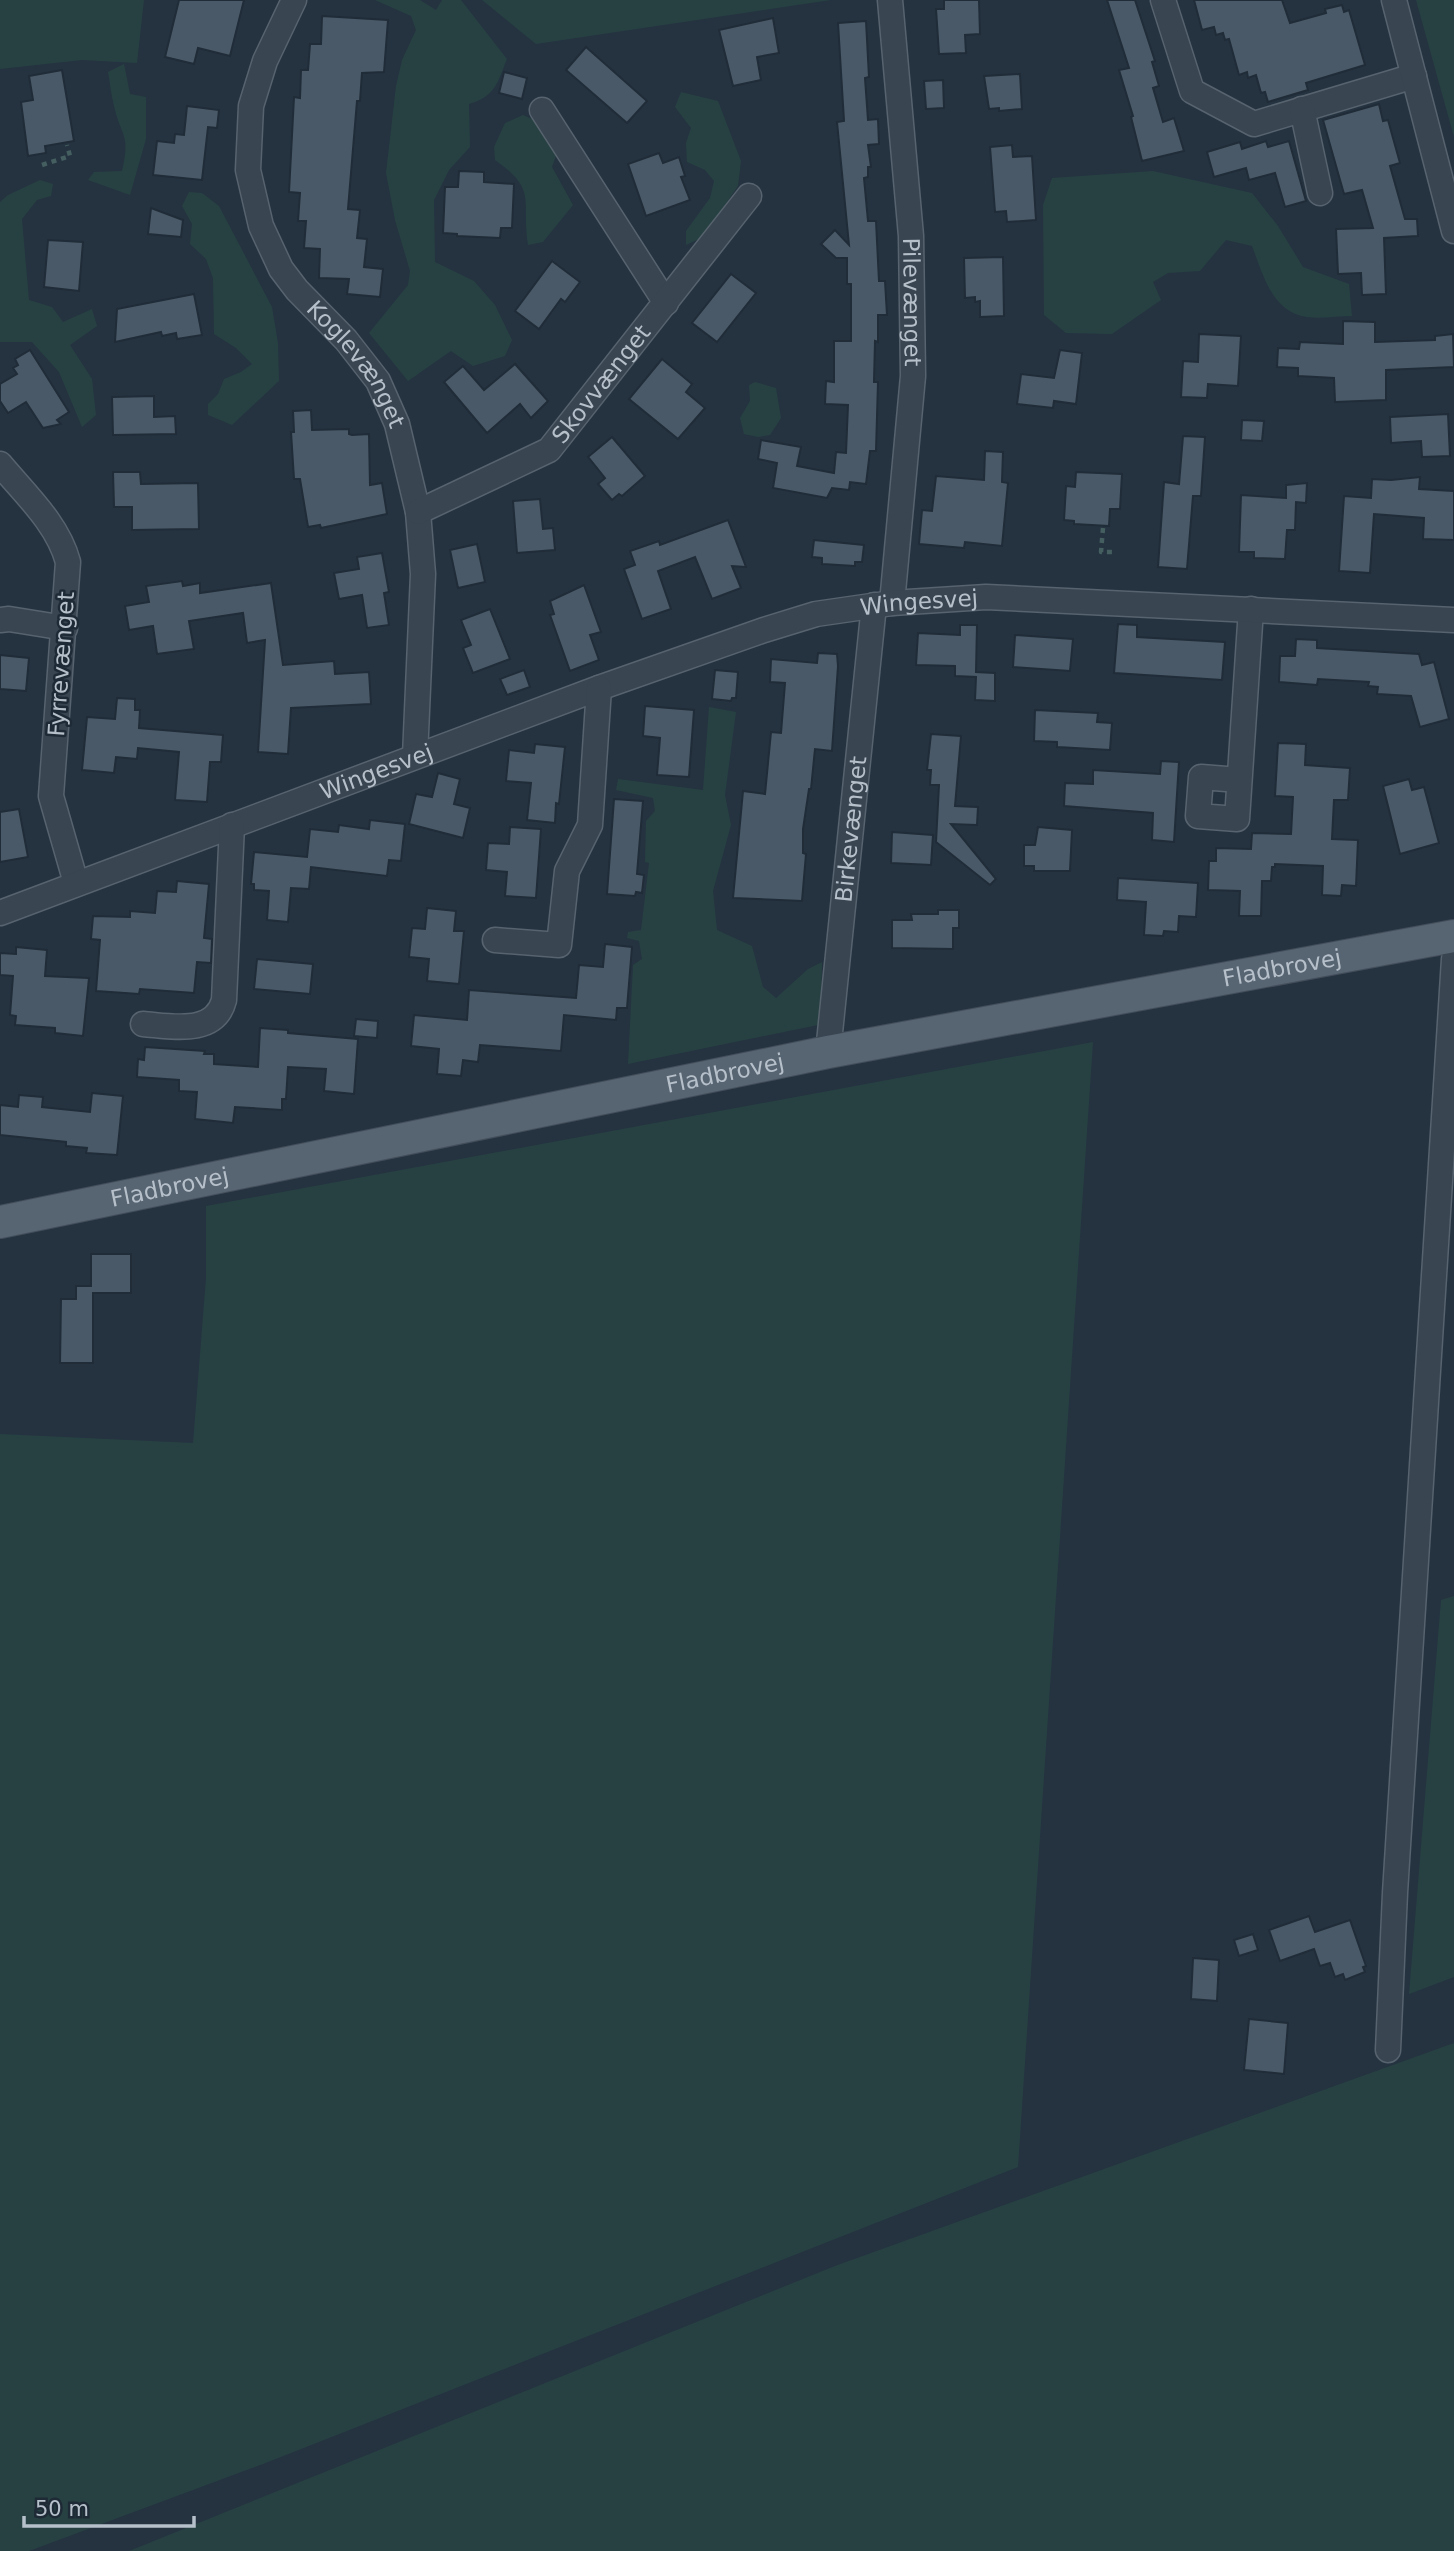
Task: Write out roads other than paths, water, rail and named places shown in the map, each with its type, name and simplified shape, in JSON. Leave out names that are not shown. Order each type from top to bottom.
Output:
[{"type":"main road","name":"Fladbrovej","points":[[0,1222],[828,1052],[1454,936]]},
{"type":"street","name":"Koglevænget","points":[[294,0],[265,61],[251,106],[248,170],[261,226],[281,269],[297,290],[346,340],[378,381],[397,424],[418,512],[423,574],[415,756]]},
{"type":"street","name":"Pilevænget","points":[[883,604],[912,364],[911,236],[890,0]]},
{"type":"street","points":[[1163,0],[1192,91],[1254,124],[1414,76]]},
{"type":"street","points":[[1394,0],[1454,231]]},
{"type":"street","points":[[1302,109],[1320,193]]},
{"type":"street","name":"Skovvænget","points":[[542,110],[666,303]]},
{"type":"street","name":"Skovvænget","points":[[418,512],[549,450],[749,196]]},
{"type":"street","name":"Fyrrevænget","points":[[0,464],[53,528],[64,546],[68,562],[51,796],[76,883]]},
{"type":"street","name":"Wingesvej","points":[[0,913],[599,688],[764,629],[816,614],[883,604],[986,597],[1454,620]]},
{"type":"street","name":"Birkevænget","points":[[828,1052],[883,604]]},
{"type":"street","points":[[1240,780],[1251,609]]},
{"type":"street","points":[[0,620],[9,618],[65,628]]},
{"type":"street","points":[[495,940],[559,945],[567,871],[590,825],[599,688]]},
{"type":"street","points":[[143,1024],[202,1026],[221,1010],[232,825]]},
{"type":"street","points":[[1388,2050],[1395,1893],[1454,959]]}]
